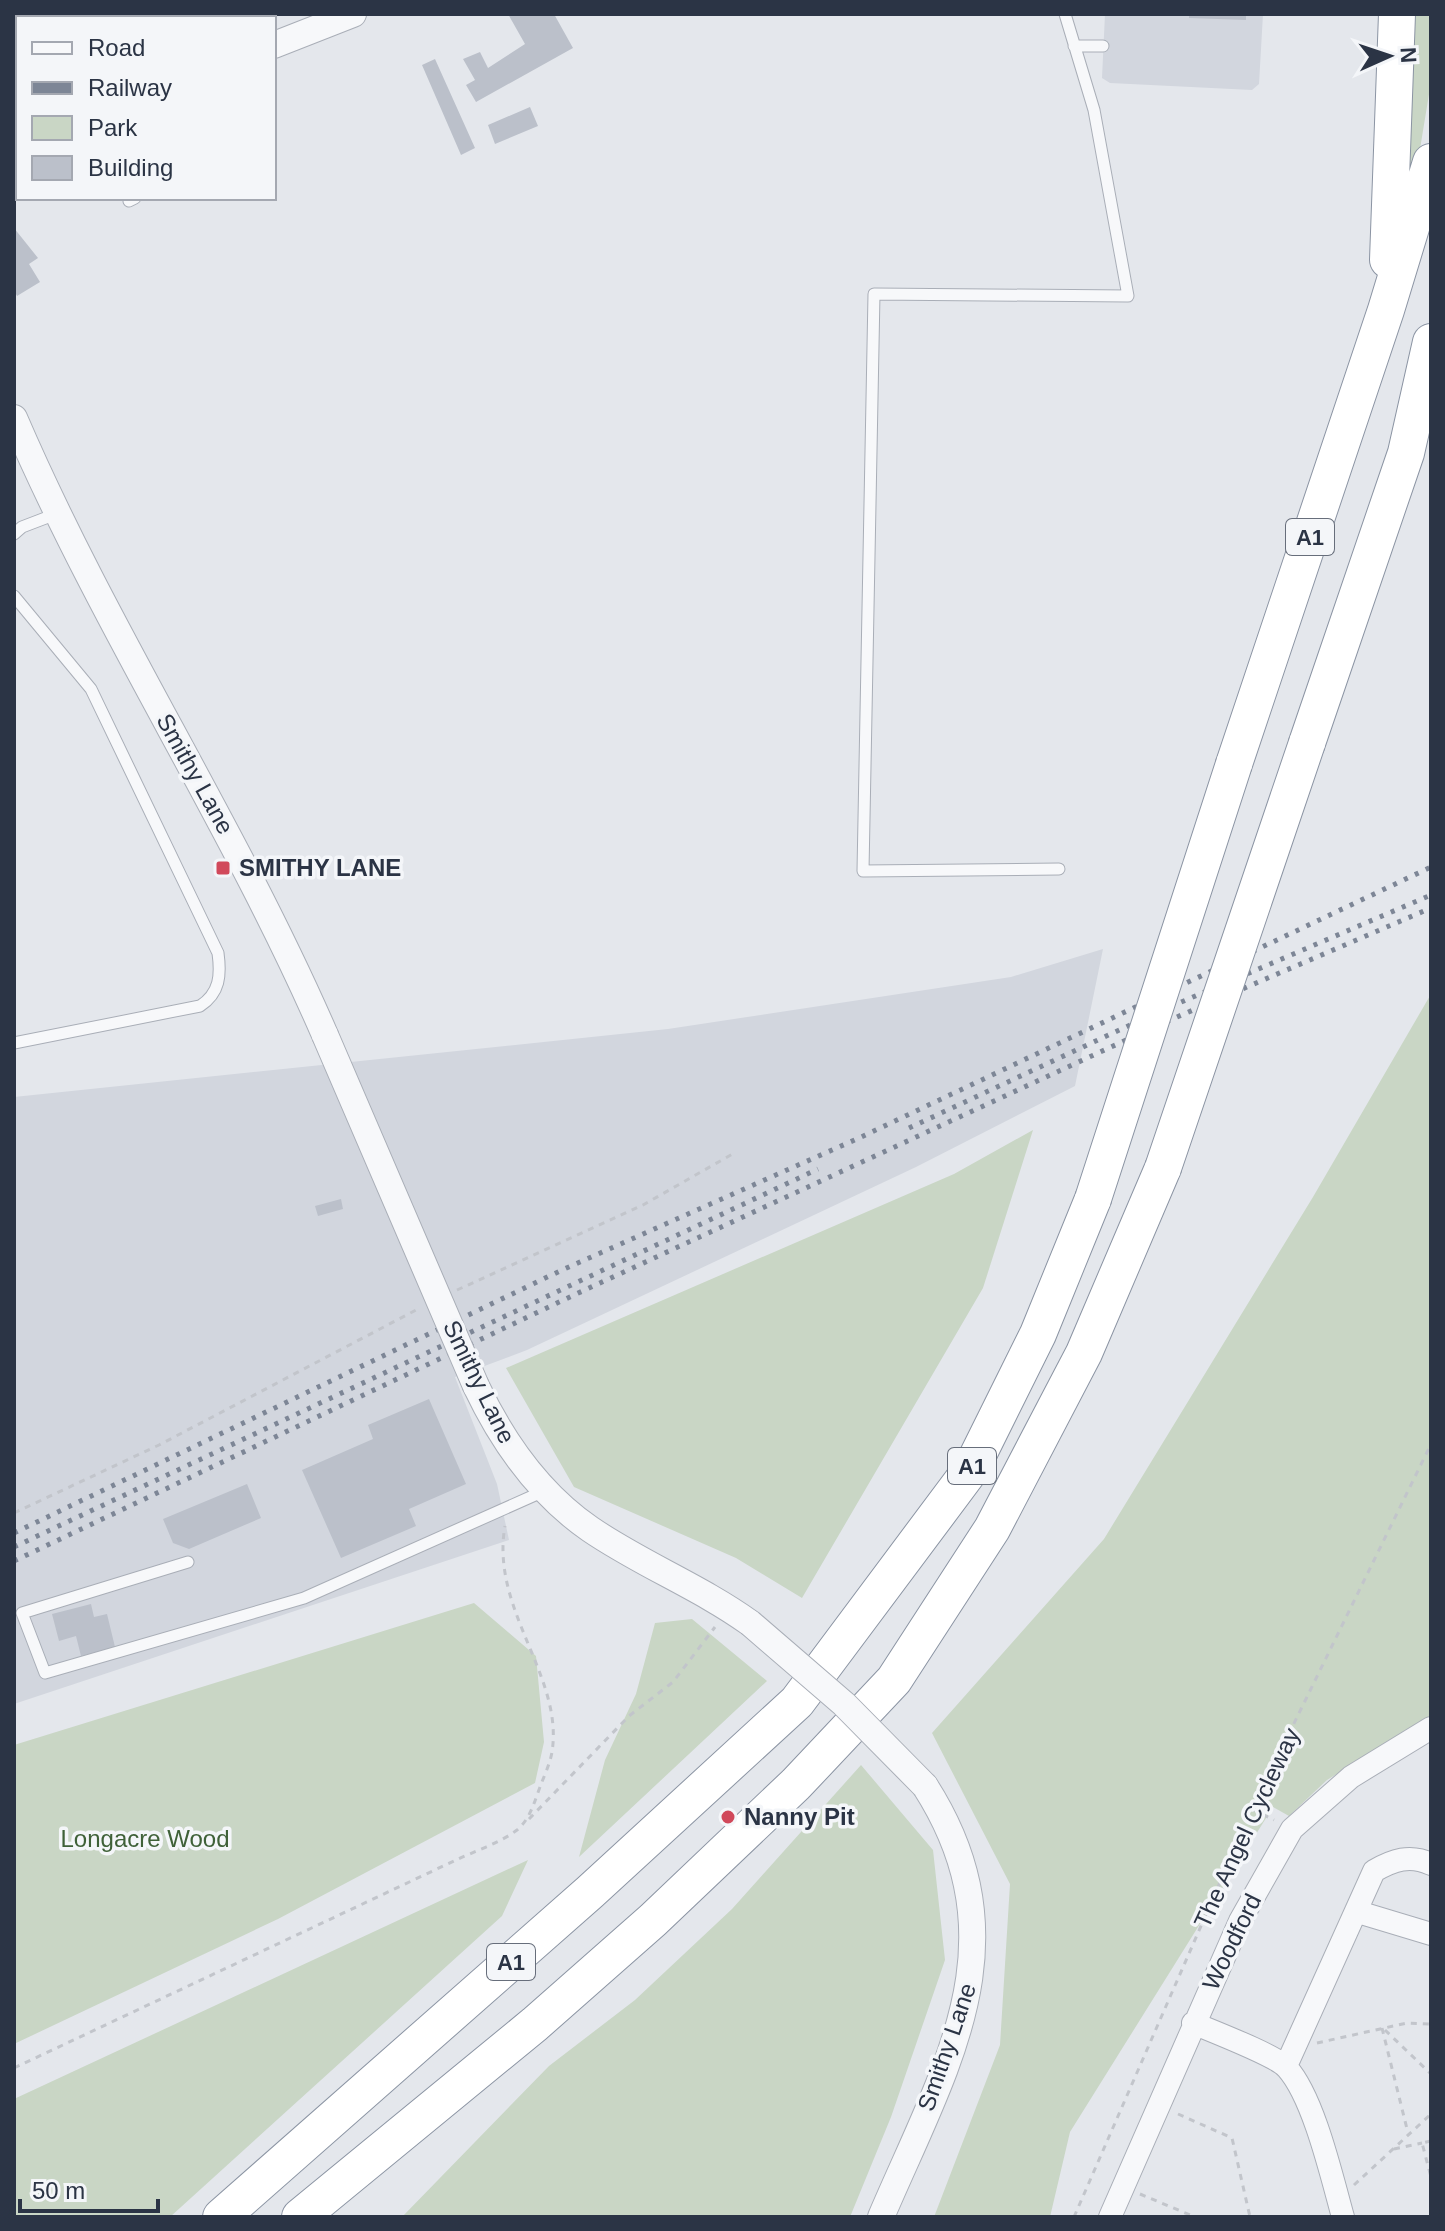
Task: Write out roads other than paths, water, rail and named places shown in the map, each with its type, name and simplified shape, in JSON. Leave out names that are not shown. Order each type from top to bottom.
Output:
[{"type":"highway","points":[[1386,310],[1397,14]]},
{"type":"highway","name":"A1","points":[[221,2217],[590,1892],[797,1702],[971,1469],[1038,1334],[1093,1199],[1386,310],[1431,162]]},
{"type":"highway","name":"A1","points":[[300,2217],[535,2024],[653,1920],[796,1784],[894,1680],[999,1516],[1084,1353],[1163,1168],[1406,453],[1431,342]]},
{"type":"highway","points":[[1406,453],[1431,400]]},
{"type":"street","points":[[276,44],[353,14]]},
{"type":"street","name":"Smithy Lane","points":[[14,418],[56,514],[137,669],[249,870],[325,1035],[476,1386],[504,1440],[544,1491],[593,1531],[740,1616],[844,1704],[925,1786],[950,1828],[966,1875],[974,1923],[973,1968],[964,2011],[950,2052],[881,2217]]},
{"type":"street","name":"Woodford","points":[[1110,2217],[1240,1921],[1292,1829],[1351,1777],[1431,1728]]},
{"type":"street","points":[[1341,2208],[1290,2058],[1374,1871],[1395,1859],[1420,1859],[1431,1864]]},
{"type":"street","points":[[1358,1912],[1431,1934]]},
{"type":"street","points":[[1193,2023],[1290,2058]]},
{"type":"lane","points":[[1059,869],[863,871],[874,294],[1128,296],[1094,110],[1065,14]]},
{"type":"lane","points":[[1074,46],[1103,46]]},
{"type":"lane","points":[[14,534],[22,527],[56,514]]},
{"type":"lane","points":[[14,596],[91,689],[218,953],[220,971],[218,986],[200,1006],[14,1043]]},
{"type":"lane","points":[[188,1562],[22,1613],[45,1673],[304,1598],[544,1491]]},
{"type":"railway","points":[[14,1533],[562,1270],[859,1138],[1431,867]]},
{"type":"railway","points":[[909,1128],[1158,1012],[1431,895]]},
{"type":"railway","points":[[14,1561],[574,1295],[1163,1023],[1431,908]]},
{"type":"railway","points":[[14,1547],[818,1169]]},
{"type":"place","name":"SMITHY LANE","points":[[223,868]]},
{"type":"place","name":"Nanny Pit","points":[[728,1817]]},
{"type":"park label","name":"Longacre Wood","points":[[145,1839]]}]
